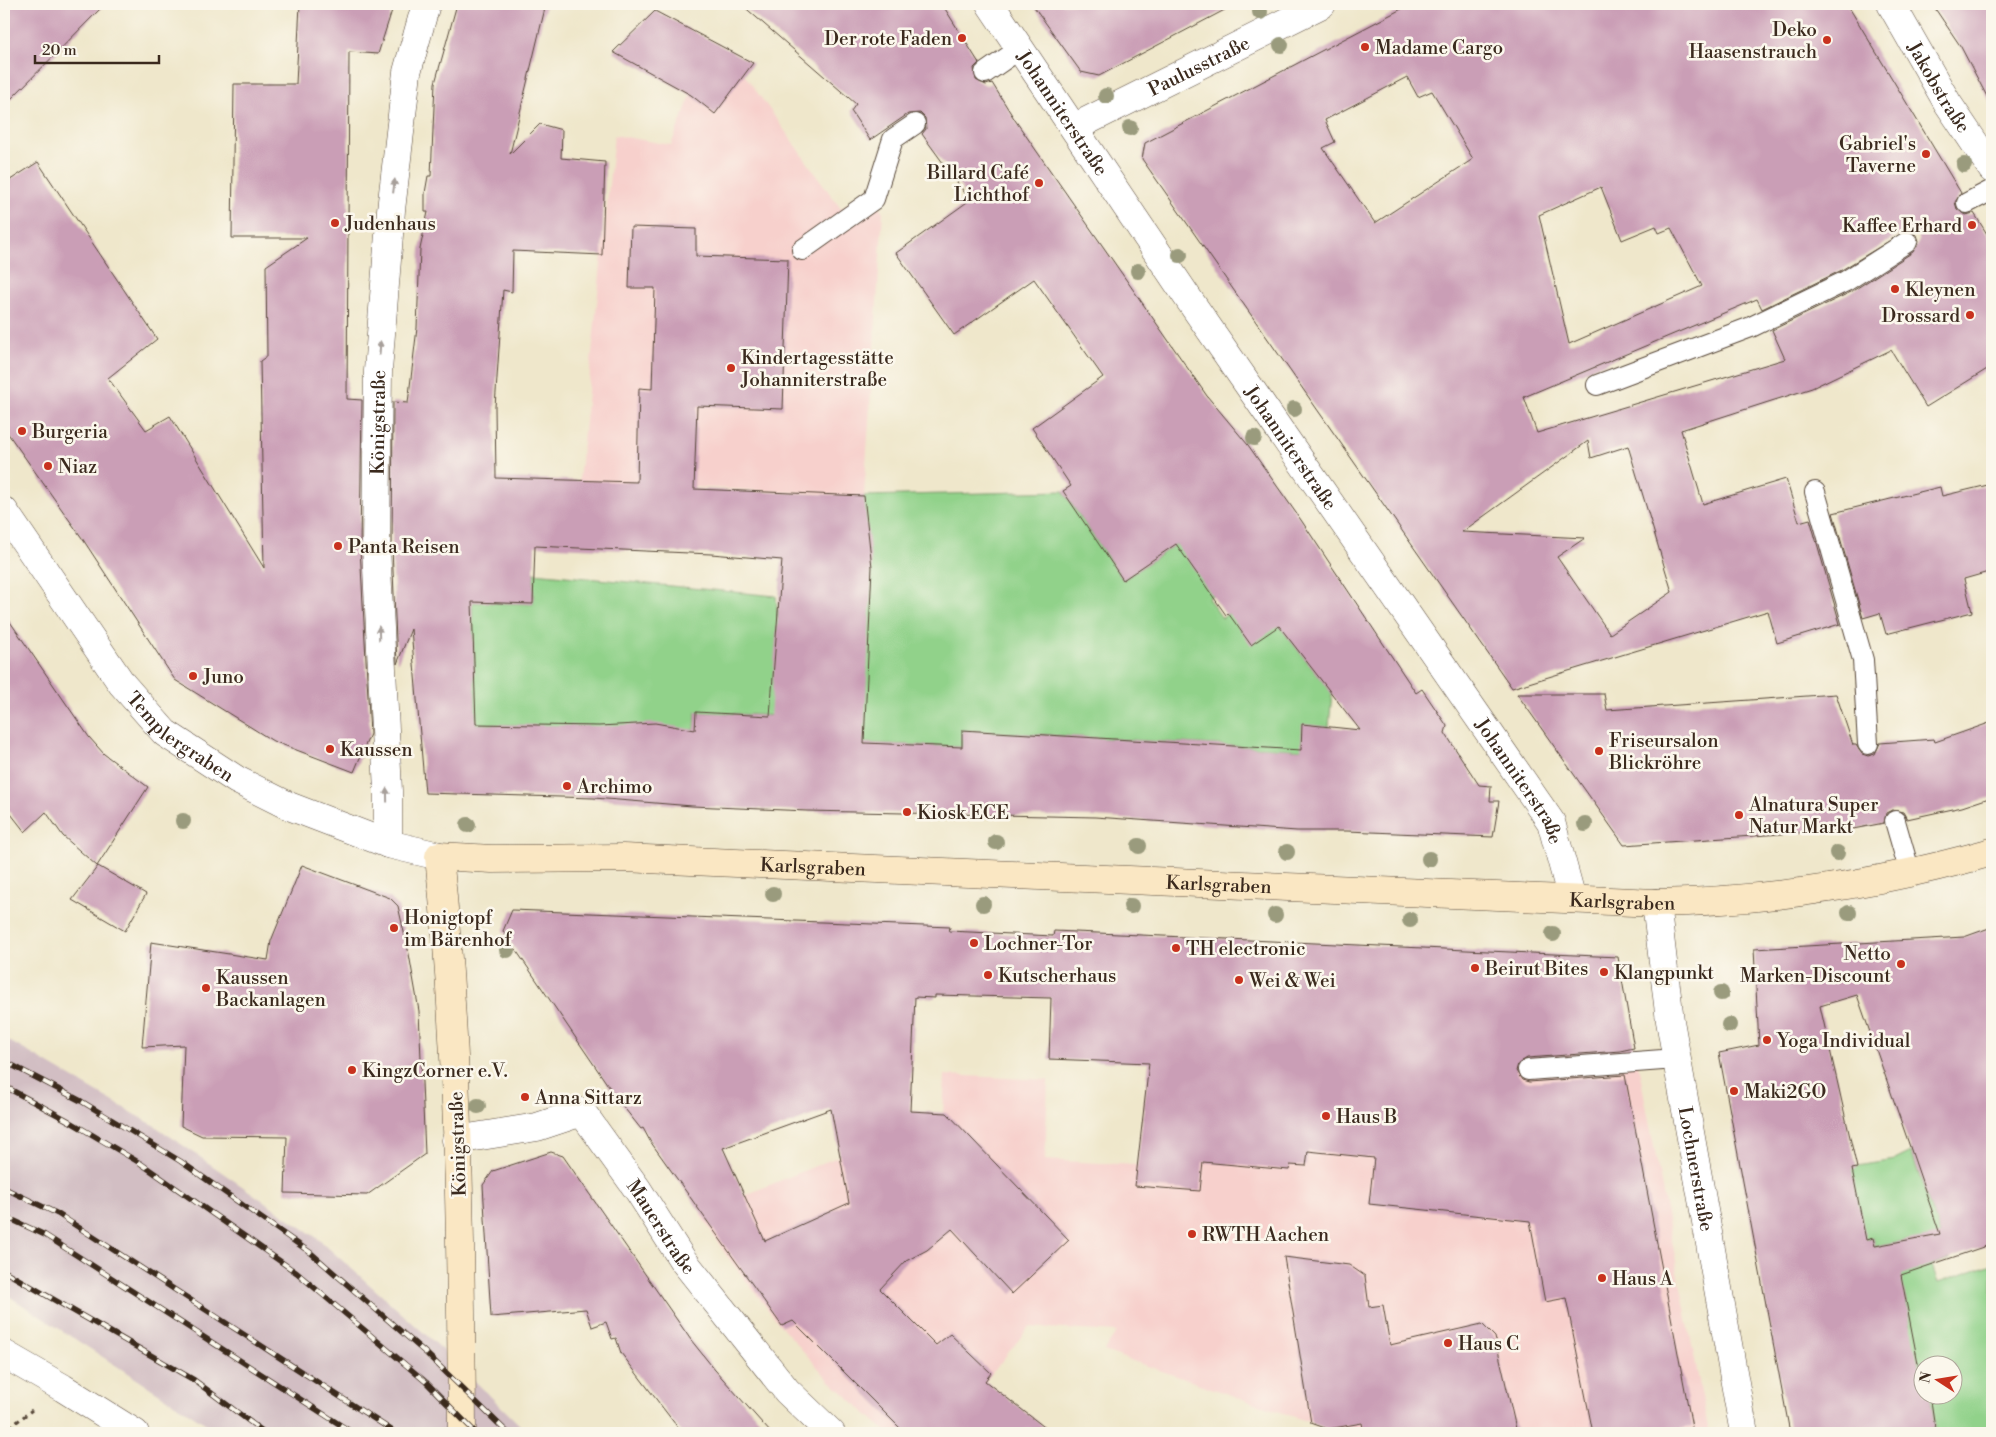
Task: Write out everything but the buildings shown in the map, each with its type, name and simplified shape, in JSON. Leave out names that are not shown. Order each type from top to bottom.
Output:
[{"type":"street","name":"Königstraße","points":[[388,844],[388,792],[376,547],[378,371],[391,210],[407,72],[426,4]]},
{"type":"street","name":"Johanniterstraße","points":[[990,4],[1190,301],[1551,822],[1572,899]]},
{"type":"street","name":"Paulusstraße","points":[[1074,127],[1322,4]]},
{"type":"street","name":"Jakobstraße","points":[[1891,4],[1947,102],[1992,169]]},
{"type":"street","name":"Templergraben","points":[[4,511],[122,684],[165,733],[237,780],[289,806],[388,844],[438,856]]},
{"type":"street","name":"Karlsgraben","points":[[438,856],[492,859],[623,858],[1656,904],[1764,897],[1910,873],[1992,852]]},
{"type":"street","name":"Königstraße","points":[[438,856],[454,1063],[462,1265],[462,1433]]},
{"type":"street","name":"Lochnerstraße","points":[[1656,904],[1665,995],[1744,1433]]},
{"type":"street","name":"Mauerstraße","points":[[456,1140],[537,1127],[582,1112],[638,1190],[682,1259],[787,1391],[832,1433]]},
{"type":"street","points":[[4,1354],[135,1433]]},
{"type":"lane","points":[[985,73],[1021,48]]},
{"type":"lane","points":[[802,250],[874,199],[893,139],[915,124]]},
{"type":"lane","points":[[1968,203],[1992,190]]},
{"type":"lane","points":[[1597,385],[1751,327],[1846,281],[1907,242]]},
{"type":"lane","points":[[1815,492],[1863,660],[1868,744]]},
{"type":"lane","points":[[1895,821],[1910,873]]},
{"type":"lane","points":[[1528,1070],[1676,1059]]},
{"type":"shaded area","name":"Kindertagesstätte Johanniterstraße","points":[[744,74],[841,209],[868,189],[883,212],[864,496],[579,481],[614,135],[671,145],[691,95],[715,113]]},
{"type":"shaded area","name":"RWTH Aachen","points":[[1150,1021],[1563,1041],[1579,1058],[1635,1048],[1709,1433],[1341,1433],[1104,1351],[1117,1332],[1029,1327],[944,1433],[888,1433],[829,1380],[781,1326],[726,1255],[700,1214],[943,1113],[945,1075],[1048,1080],[1045,1160],[1137,1165],[1149,1063]]},
{"type":"shaded area","points":[[4,1038],[155,1126],[317,1238],[443,1350],[528,1433],[220,1433],[4,1293]]},
{"type":"green space","points":[[1063,491],[1123,580],[1176,544],[1247,571],[1208,598],[1222,618],[1260,591],[1279,626],[1332,693],[1329,727],[1301,750],[962,730],[962,747],[861,743],[860,720],[696,712],[695,730],[476,724],[472,602],[533,604],[534,573],[776,596],[778,619],[864,496]]},
{"type":"green space","points":[[1911,1152],[1949,1259],[1932,1265],[1938,1283],[1992,1264],[1992,1433],[1931,1433],[1930,1429],[1935,1428],[1931,1404],[1964,1404],[1964,1354],[1914,1354],[1914,1361],[1900,1363],[1893,1332],[1911,1328],[1905,1296],[1837,1309],[1911,1255],[1908,1240],[1875,1246],[1873,1238],[1834,1246],[1852,1167],[1895,1160]]},
{"type":"railway","points":[[4,1061],[81,1101],[180,1161],[311,1253],[427,1354],[508,1433]]},
{"type":"railway","points":[[4,1086],[69,1121],[140,1163],[297,1273],[426,1382],[476,1433]]},
{"type":"railway","points":[[4,1188],[58,1214],[396,1433]]},
{"type":"railway","points":[[4,1216],[45,1235],[353,1433]]},
{"type":"railway","points":[[4,1271],[194,1380],[265,1433]]},
{"type":"place","name":"Der rote Faden","points":[[962,38]]},
{"type":"place","name":"Deko Haasenstrauch","points":[[1827,40]]},
{"type":"place","name":"Madame Cargo","points":[[1365,47]]},
{"type":"place","name":"Gabriel's Taverne","points":[[1926,154]]},
{"type":"place","name":"Billard Café Lichthof","points":[[1039,183]]},
{"type":"place","name":"Judenhaus","points":[[335,223]]},
{"type":"place","name":"Kaffee Erhard","points":[[1972,225]]},
{"type":"place","name":"Kleynen","points":[[1895,289]]},
{"type":"place","name":"Drossard","points":[[1970,315]]},
{"type":"place","name":"Kindertagesstätte Johanniterstraße","points":[[731,368]]},
{"type":"place","name":"Burgeria","points":[[22,431]]},
{"type":"place","name":"Niaz","points":[[48,466]]},
{"type":"place","name":"Panta Reisen","points":[[338,546]]},
{"type":"place","name":"Juno","points":[[193,676]]},
{"type":"place","name":"Kaussen","points":[[330,749]]},
{"type":"place","name":"Friseursalon Blickröhre","points":[[1599,751]]},
{"type":"place","name":"Archimo","points":[[567,786]]},
{"type":"place","name":"Kiosk ECE","points":[[907,812]]},
{"type":"place","name":"Alnatura Super Natur Markt","points":[[1739,815]]},
{"type":"place","name":"Honigtopf im Bärenhof","points":[[394,928]]},
{"type":"place","name":"Lochner-Tor","points":[[974,943]]},
{"type":"place","name":"TH electronic","points":[[1176,948]]},
{"type":"place","name":"Netto Marken-Discount","points":[[1901,964]]},
{"type":"place","name":"Beirut Bites","points":[[1475,968]]},
{"type":"place","name":"Klangpunkt","points":[[1604,972]]},
{"type":"place","name":"Kutscherhaus","points":[[988,975]]},
{"type":"place","name":"Wei & Wei","points":[[1239,980]]},
{"type":"place","name":"Kaussen Backanlagen","points":[[206,988]]},
{"type":"place","name":"Yoga Individual","points":[[1767,1040]]},
{"type":"place","name":"KingzCorner e.V.","points":[[352,1070]]},
{"type":"place","name":"Maki2GO","points":[[1734,1091]]},
{"type":"place","name":"Anna Sittarz","points":[[525,1097]]},
{"type":"place","name":"Haus B","points":[[1326,1116]]},
{"type":"place","name":"RWTH Aachen","points":[[1192,1234]]},
{"type":"place","name":"Haus A","points":[[1602,1278]]},
{"type":"place","name":"Haus C","points":[[1448,1343]]}]
